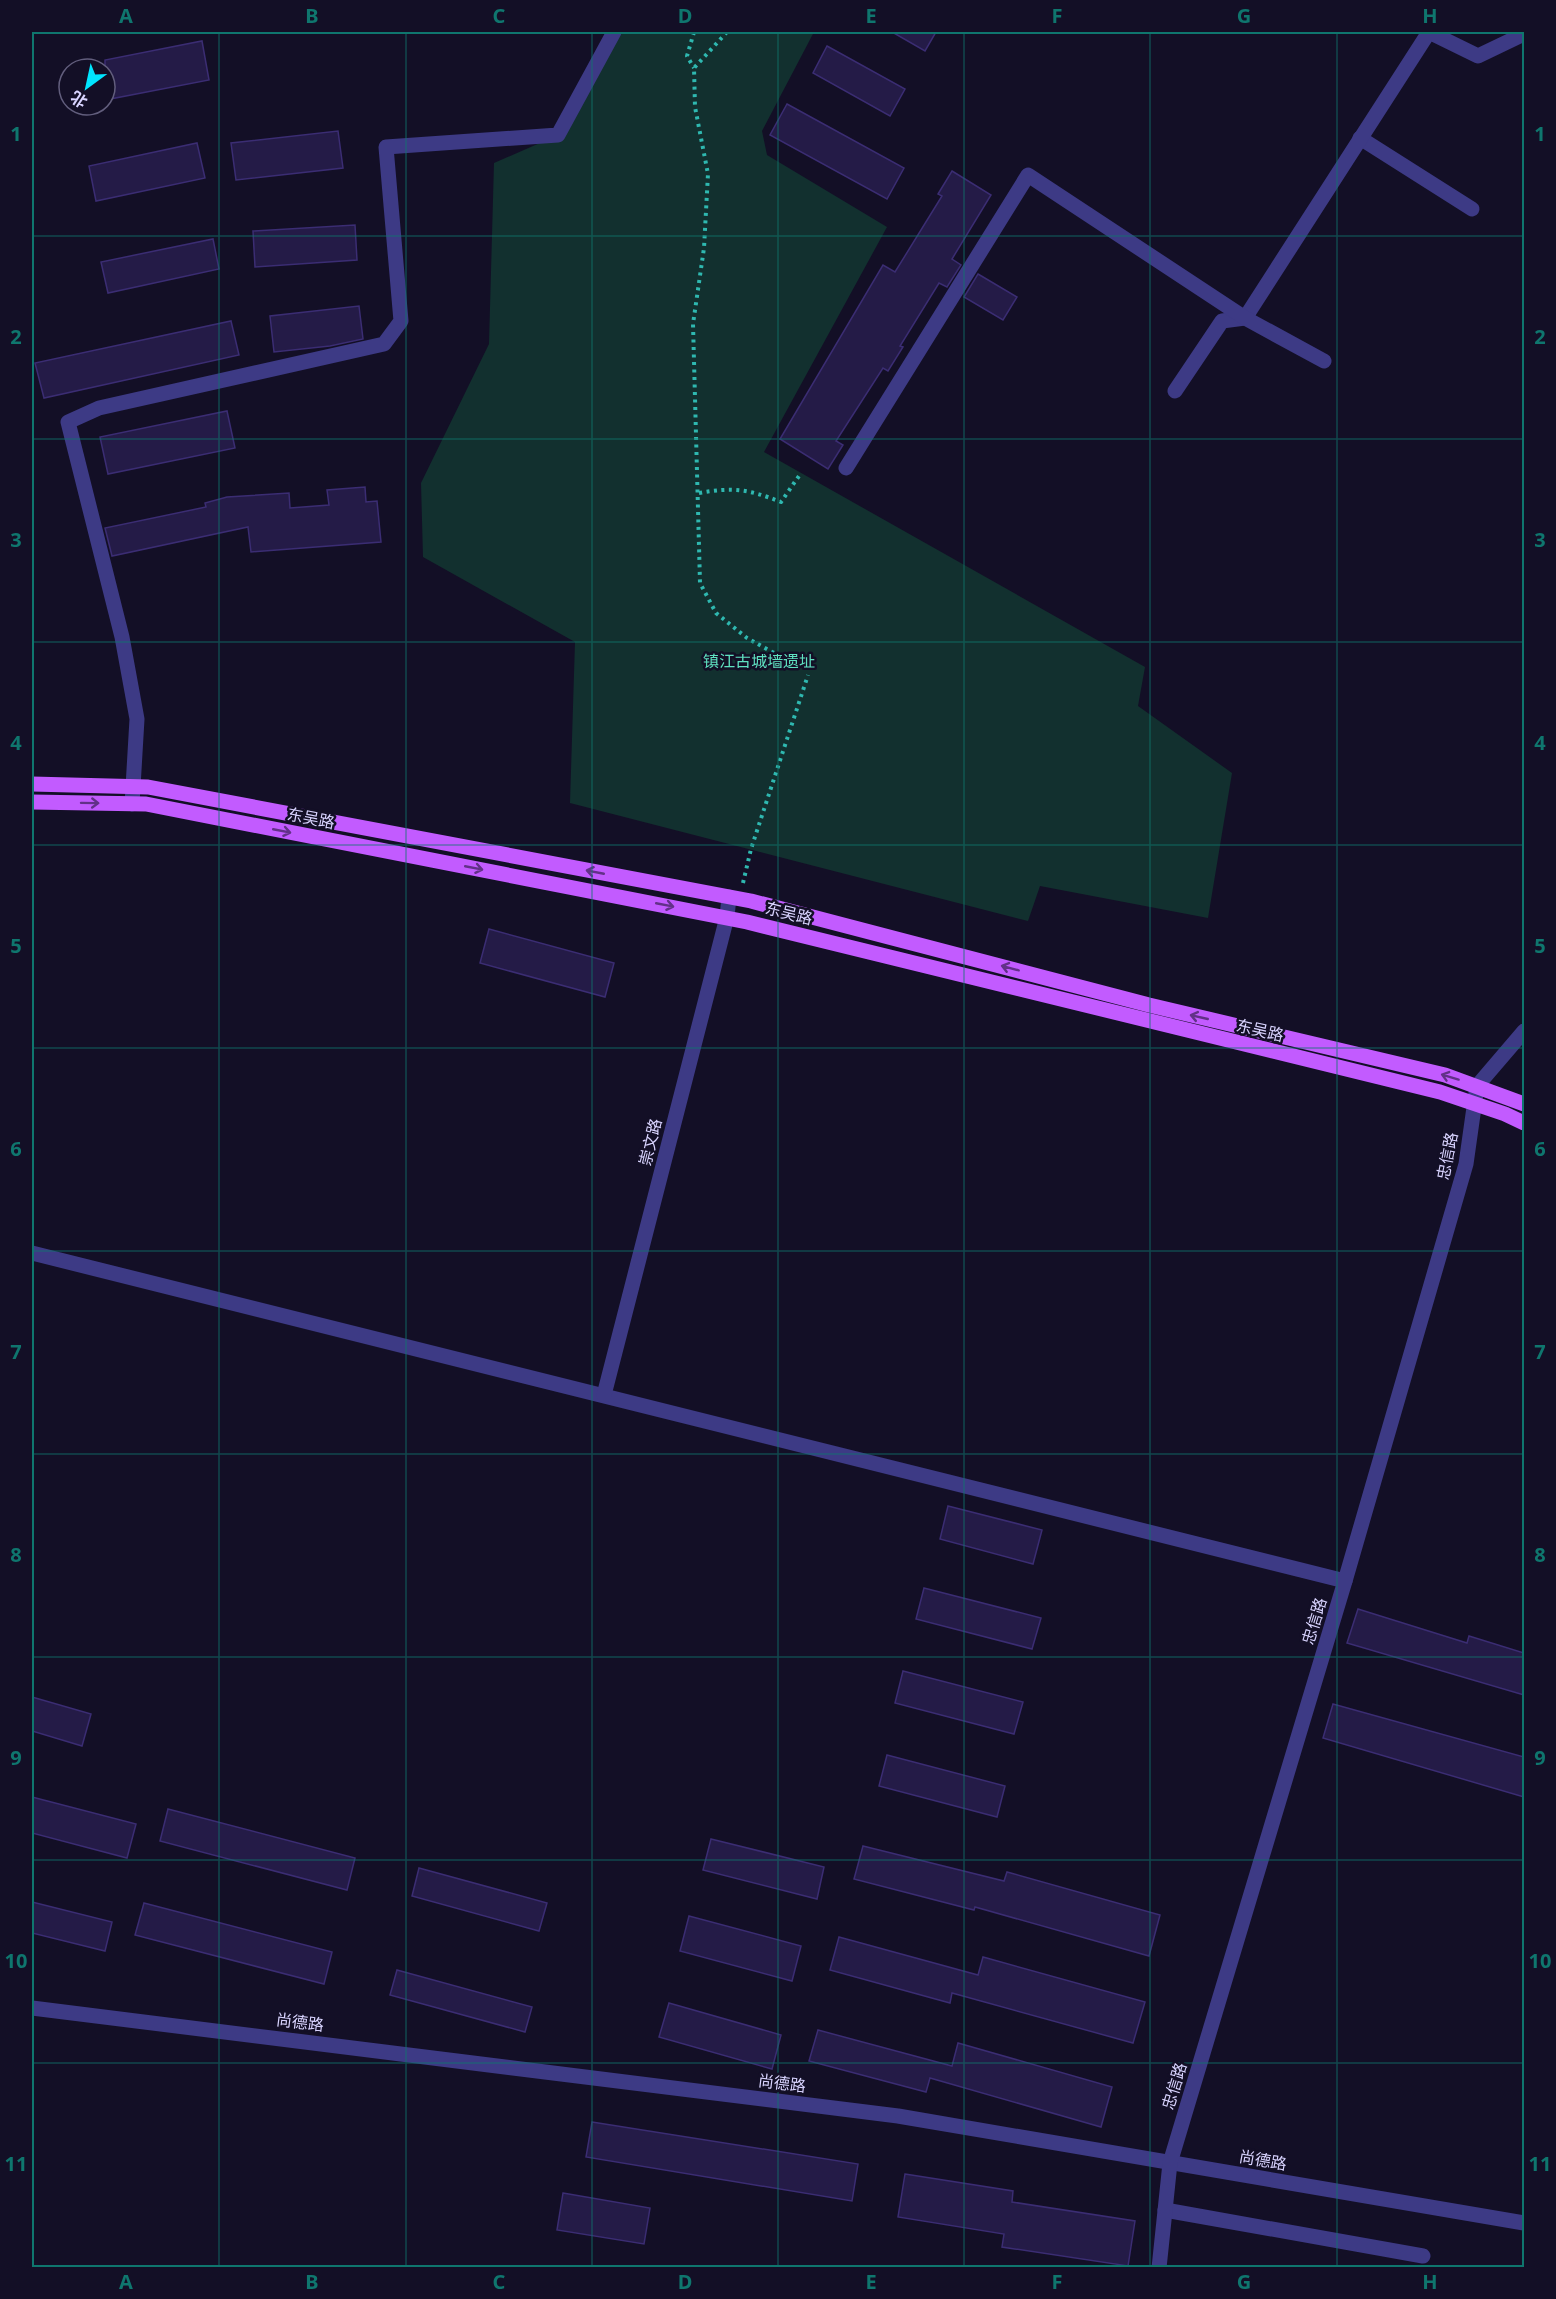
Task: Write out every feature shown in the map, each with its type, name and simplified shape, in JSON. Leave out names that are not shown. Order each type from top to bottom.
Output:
[{"type":"main road","name":"东吴路","points":[[32,784],[160,789],[734,898],[1149,1005],[1444,1075],[1524,1104]]},
{"type":"main road","name":"东吴路","points":[[32,802],[146,804],[727,917],[1440,1092],[1524,1123]]},
{"type":"street","points":[[132,804],[137,719],[122,637],[68,422],[99,408],[384,344],[401,321],[386,147],[558,135],[614,32]]},
{"type":"street","points":[[1175,391],[1222,321],[1245,318],[1429,32],[1478,56],[1524,34]]},
{"type":"street","points":[[1360,138],[1472,209]]},
{"type":"street","points":[[846,468],[1028,175],[1245,318],[1324,361]]},
{"type":"street","name":"崇文路","points":[[604,1395],[727,917],[734,898]]},
{"type":"street","points":[[1477,1086],[1524,1030]]},
{"type":"street","name":"忠信路","points":[[1159,2268],[1170,2163],[1345,1581],[1466,1164],[1477,1086]]},
{"type":"street","points":[[32,1253],[1345,1581]]},
{"type":"street","name":"尚德路","points":[[32,2008],[898,2116],[1524,2223]]},
{"type":"street","points":[[1165,2210],[1423,2256]]},
{"type":"path","points":[[694,32],[687,56],[694,68],[695,107],[708,174],[704,248],[693,324],[700,583],[716,613],[747,638],[792,663]]},
{"type":"path","points":[[694,68],[727,32]]},
{"type":"path","points":[[699,493],[729,487],[753,491],[781,502],[801,473]]},
{"type":"path","points":[[734,898],[808,675]]},
{"type":"green space","name":"镇江古城墙遗址","points":[[614,32],[814,32],[762,131],[767,155],[887,227],[764,452],[1145,667],[1138,706],[1232,773],[1208,918],[1040,886],[1028,921],[570,803],[575,642],[423,557],[421,483],[489,344],[494,163],[558,135]]},
{"type":"building","points":[[892,32],[936,32],[925,51]]},
{"type":"building","points":[[202,41],[209,80],[117,98],[117,58]]},
{"type":"building","points":[[827,46],[905,89],[890,116],[813,73]]},
{"type":"building","points":[[787,104],[904,168],[887,199],[770,135]]},
{"type":"building","points":[[338,131],[343,168],[236,180],[231,143]]},
{"type":"building","points":[[197,143],[205,178],[96,201],[89,166]]},
{"type":"building","points":[[952,171],[991,195],[952,259],[961,265],[947,287],[939,283],[900,346],[903,347],[888,371],[883,368],[836,441],[843,445],[828,469],[780,439],[883,265],[895,272],[942,196],[938,194]]},
{"type":"building","points":[[355,225],[357,260],[255,267],[253,231]]},
{"type":"building","points":[[213,239],[219,269],[108,293],[101,262]]},
{"type":"building","points":[[978,274],[1017,297],[1003,320],[964,297]]},
{"type":"building","points":[[359,306],[363,339],[330,346],[274,352],[270,316]]},
{"type":"building","points":[[231,321],[239,355],[44,398],[35,363]]},
{"type":"building","points":[[227,411],[235,448],[108,474],[100,437]]},
{"type":"building","points":[[365,487],[366,502],[377,501],[381,542],[251,552],[248,527],[112,556],[105,528],[206,507],[205,503],[227,497],[289,493],[290,508],[329,505],[327,490]]},
{"type":"building","points":[[489,929],[614,963],[605,997],[480,963]]},
{"type":"building","points":[[948,1506],[1042,1530],[1033,1564],[940,1539]]},
{"type":"building","points":[[924,1588],[1041,1618],[1032,1649],[916,1619]]},
{"type":"building","points":[[1358,1609],[1467,1643],[1469,1636],[1524,1653],[1524,1695],[1347,1643]]},
{"type":"building","points":[[903,1671],[1023,1702],[1014,1734],[895,1703]]},
{"type":"building","points":[[32,1697],[91,1714],[82,1746],[32,1731]]},
{"type":"building","points":[[1333,1704],[1524,1757],[1524,1797],[1323,1738]]},
{"type":"building","points":[[887,1755],[1005,1786],[997,1817],[879,1786]]},
{"type":"building","points":[[32,1797],[136,1824],[127,1858],[32,1833]]},
{"type":"building","points":[[168,1809],[355,1858],[347,1890],[160,1841]]},
{"type":"building","points":[[711,1839],[824,1867],[817,1899],[703,1870]]},
{"type":"building","points":[[863,1846],[1004,1881],[1007,1872],[1160,1915],[1149,1956],[975,1907],[974,1910],[854,1879]]},
{"type":"building","points":[[419,1868],[547,1903],[539,1931],[412,1896]]},
{"type":"building","points":[[32,1902],[112,1922],[105,1951],[32,1933]]},
{"type":"building","points":[[144,1903],[332,1952],[324,1984],[135,1935]]},
{"type":"building","points":[[689,1916],[801,1946],[792,1981],[680,1951]]},
{"type":"building","points":[[839,1937],[978,1975],[983,1957],[1145,2002],[1133,2043],[952,1993],[950,2003],[830,1970]]},
{"type":"building","points":[[397,1970],[532,2007],[525,2032],[390,1995]]},
{"type":"building","points":[[669,2003],[781,2035],[772,2069],[659,2037]]},
{"type":"building","points":[[818,2030],[952,2066],[958,2043],[1112,2087],[1101,2127],[930,2078],[926,2092],[809,2061]]},
{"type":"building","points":[[592,2122],[858,2164],[852,2201],[586,2157]]},
{"type":"building","points":[[905,2174],[1013,2191],[1012,2202],[1135,2221],[1128,2266],[1002,2247],[1004,2234],[898,2217]]},
{"type":"building","points":[[563,2193],[650,2208],[644,2244],[557,2230]]}]
